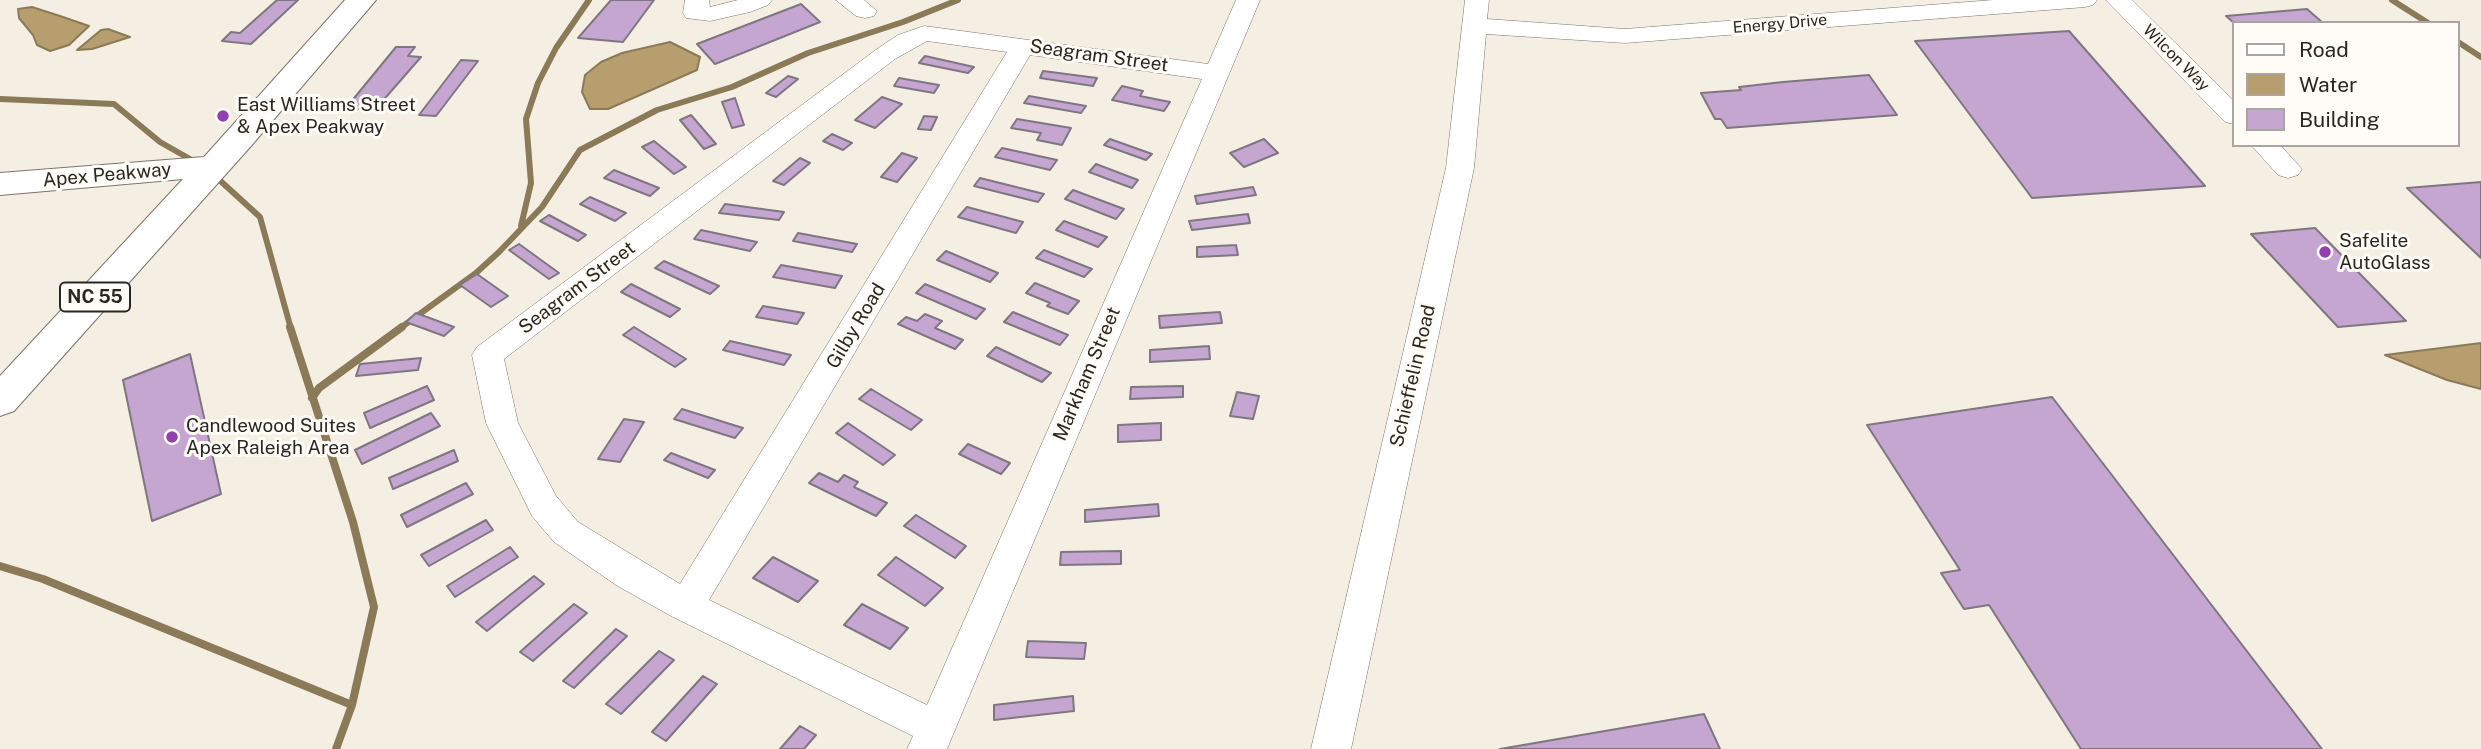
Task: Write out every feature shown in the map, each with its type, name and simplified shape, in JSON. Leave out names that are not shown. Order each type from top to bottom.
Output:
[{"type":"main road","name":"NC 55","points":[[0,401],[202,180],[361,0]]},
{"type":"main road","name":"Apex Peakway","points":[[0,184],[146,170],[202,180]]},
{"type":"main road","name":"Apex Peakway","points":[[0,210],[114,197],[202,180]]},
{"type":"street","points":[[696,7],[726,11],[760,0]]},
{"type":"street","name":"Markham Street","points":[[932,738],[1248,0]]},
{"type":"street","name":"Energy Drive","points":[[1476,13],[1625,36],[2085,0]]},
{"type":"street","name":"Wilcon Way","points":[[2118,0],[2232,114]]},
{"type":"street","name":"Schieffelin Road","points":[[1331,749],[1460,167],[1476,13]]},
{"type":"street","name":"Seagram Street","points":[[932,738],[686,607],[587,547],[566,531],[544,506],[502,423],[488,355],[907,40],[924,33],[935,32],[1215,73]]},
{"type":"street","name":"Gilby Road","points":[[686,607],[1024,45]]},
{"type":"street","points":[[2266,147],[2288,169]]},
{"type":"water","points":[[32,7],[89,26],[69,45],[50,51],[37,45],[33,35],[19,18],[18,9]]},
{"type":"water","points":[[108,29],[130,37],[92,49],[77,50],[101,30]]},
{"type":"water","points":[[670,42],[700,57],[697,70],[608,109],[590,109],[582,92],[585,75],[601,62],[622,53]]},
{"type":"water","points":[[2481,343],[2481,389],[2447,380],[2385,355]]},
{"type":"building","points":[[277,0],[298,0],[251,44],[222,41],[231,32],[240,33]]},
{"type":"building","points":[[611,0],[654,0],[623,42],[578,38]]},
{"type":"building","points":[[801,4],[820,22],[715,64],[697,44]]},
{"type":"building","points":[[2307,9],[2321,21],[2232,21],[2226,16]]},
{"type":"building","points":[[2069,31],[2205,186],[2032,198],[1915,41]]},
{"type":"building","points":[[396,47],[415,47],[408,56],[421,57],[380,104],[366,103],[362,109],[346,108]]},
{"type":"building","points":[[925,56],[974,67],[968,73],[919,63]]},
{"type":"building","points":[[461,60],[478,61],[436,116],[419,115]]},
{"type":"building","points":[[1043,71],[1097,78],[1093,86],[1040,78]]},
{"type":"building","points":[[1869,75],[1897,115],[1727,128],[1721,119],[1715,119],[1701,93],[1741,90],[1739,87],[1783,82]]},
{"type":"building","points":[[788,76],[798,79],[776,97],[766,93]]},
{"type":"building","points":[[899,78],[939,85],[934,93],[894,86]]},
{"type":"building","points":[[1122,86],[1143,91],[1140,96],[1170,102],[1164,111],[1112,100]]},
{"type":"building","points":[[1029,96],[1086,106],[1081,113],[1024,103]]},
{"type":"building","points":[[882,97],[902,104],[875,128],[855,120]]},
{"type":"building","points":[[735,98],[744,125],[732,128],[722,102]]},
{"type":"building","points":[[691,115],[716,144],[704,149],[680,120]]},
{"type":"building","points":[[924,116],[937,117],[931,130],[918,129]]},
{"type":"building","points":[[1017,119],[1071,128],[1062,145],[1037,140],[1041,133],[1011,128]]},
{"type":"building","points":[[832,134],[852,143],[843,150],[823,141]]},
{"type":"building","points":[[1110,139],[1152,154],[1146,160],[1104,145]]},
{"type":"building","points":[[1264,139],[1278,153],[1244,167],[1230,153]]},
{"type":"building","points":[[654,141],[686,167],[674,174],[642,147]]},
{"type":"building","points":[[1002,148],[1057,160],[1050,170],[995,157]]},
{"type":"building","points":[[902,153],[917,158],[897,182],[881,177]]},
{"type":"building","points":[[800,158],[810,163],[784,185],[773,181]]},
{"type":"building","points":[[1096,164],[1138,180],[1132,188],[1089,172]]},
{"type":"building","points":[[614,170],[659,188],[650,196],[604,178]]},
{"type":"building","points":[[980,178],[1044,194],[1038,202],[974,186]]},
{"type":"building","points":[[2481,182],[2481,258],[2407,188]]},
{"type":"building","points":[[1253,187],[1256,195],[1197,204],[1195,196]]},
{"type":"building","points":[[1073,190],[1124,209],[1116,219],[1065,199]]},
{"type":"building","points":[[590,197],[626,213],[615,221],[580,204]]},
{"type":"building","points":[[725,204],[784,212],[779,220],[719,213]]},
{"type":"building","points":[[967,207],[1023,222],[1016,233],[958,217]]},
{"type":"building","points":[[1248,214],[1250,223],[1192,230],[1189,221]]},
{"type":"building","points":[[549,215],[586,235],[578,241],[540,221]]},
{"type":"building","points":[[1064,221],[1107,237],[1098,247],[1056,230]]},
{"type":"building","points":[[2315,228],[2406,321],[2338,327],[2251,234]]},
{"type":"building","points":[[701,230],[757,242],[750,251],[694,239]]},
{"type":"building","points":[[798,233],[857,244],[852,252],[793,241]]},
{"type":"building","points":[[519,244],[559,273],[549,279],[509,250]]},
{"type":"building","points":[[1236,245],[1238,255],[1197,257],[1197,247]]},
{"type":"building","points":[[1044,250],[1092,269],[1084,277],[1036,258]]},
{"type":"building","points":[[946,251],[998,273],[990,282],[937,260]]},
{"type":"building","points":[[664,261],[719,286],[710,294],[655,268]]},
{"type":"building","points":[[781,265],[842,276],[835,288],[773,277]]},
{"type":"building","points":[[477,274],[508,296],[491,307],[460,285]]},
{"type":"building","points":[[1035,283],[1079,301],[1068,314],[1047,306],[1050,303],[1026,293]]},
{"type":"building","points":[[631,284],[680,309],[670,317],[621,292]]},
{"type":"building","points":[[925,284],[985,309],[976,319],[916,293]]},
{"type":"building","points":[[763,306],[804,313],[797,324],[756,317]]},
{"type":"building","points":[[1013,312],[1068,335],[1060,345],[1004,322]]},
{"type":"building","points":[[1220,312],[1222,323],[1160,328],[1159,316]]},
{"type":"building","points":[[416,313],[454,327],[444,336],[406,322]]},
{"type":"building","points":[[925,314],[942,321],[935,328],[963,340],[955,349],[898,324],[906,317],[917,321]]},
{"type":"building","points":[[634,327],[686,359],[675,367],[623,335]]},
{"type":"building","points":[[730,341],[791,355],[784,365],[723,350]]},
{"type":"building","points":[[1209,346],[1210,359],[1150,362],[1150,350]]},
{"type":"building","points":[[996,347],[1051,373],[1042,382],[987,356]]},
{"type":"building","name":"Candlewood Suites Apex Raleigh Area","points":[[190,354],[221,494],[152,521],[123,380]]},
{"type":"building","points":[[421,358],[418,370],[356,376],[360,364]]},
{"type":"building","points":[[427,386],[434,400],[370,428],[364,413]]},
{"type":"building","points":[[1183,386],[1183,397],[1130,399],[1131,387]]},
{"type":"building","points":[[871,389],[922,420],[911,430],[859,399]]},
{"type":"building","points":[[1237,392],[1259,396],[1253,419],[1230,416]]},
{"type":"building","points":[[2052,397],[2322,749],[2081,749],[1989,605],[1964,609],[1941,573],[1960,570],[1867,425]]},
{"type":"building","points":[[682,409],[743,428],[735,438],[674,419]]},
{"type":"building","points":[[431,413],[440,426],[362,464],[355,450]]},
{"type":"building","points":[[624,419],[644,422],[620,462],[598,459]]},
{"type":"building","points":[[848,423],[895,455],[883,465],[836,433]]},
{"type":"building","points":[[1161,423],[1161,440],[1118,442],[1118,425]]},
{"type":"building","points":[[968,444],[1010,463],[1001,474],[959,454]]},
{"type":"building","points":[[454,450],[458,461],[393,489],[389,478]]},
{"type":"building","points":[[671,453],[715,470],[708,478],[664,460]]},
{"type":"building","points":[[819,473],[838,482],[844,475],[858,482],[854,487],[887,503],[876,516],[809,483]]},
{"type":"building","points":[[466,483],[473,494],[407,527],[401,515]]},
{"type":"building","points":[[1158,504],[1159,516],[1085,522],[1085,510]]},
{"type":"building","points":[[916,515],[966,546],[955,558],[904,526]]},
{"type":"building","points":[[486,520],[493,530],[429,566],[421,555]]},
{"type":"building","points":[[510,547],[518,557],[455,597],[447,586]]},
{"type":"building","points":[[1121,551],[1121,564],[1060,565],[1061,552]]},
{"type":"building","points":[[773,557],[818,581],[798,602],[753,578]]},
{"type":"building","points":[[896,557],[943,588],[925,606],[878,575]]},
{"type":"building","points":[[534,576],[544,584],[487,631],[476,622]]},
{"type":"building","points":[[574,604],[587,613],[533,661],[520,652]]},
{"type":"building","points":[[862,604],[908,628],[890,649],[844,625]]},
{"type":"building","points":[[616,629],[627,636],[574,688],[563,681]]},
{"type":"building","points":[[1028,641],[1086,643],[1084,659],[1026,657]]},
{"type":"building","points":[[659,651],[674,660],[621,714],[606,704]]},
{"type":"building","points":[[703,676],[717,684],[666,741],[652,732]]},
{"type":"building","points":[[1073,696],[1074,711],[994,720],[994,705]]},
{"type":"building","points":[[1704,714],[1720,749],[1500,749]]},
{"type":"building","points":[[800,726],[816,735],[804,749],[780,749]]},
{"type":"waterway","points":[[521,226],[531,183],[526,119],[538,83],[556,48],[589,0]]},
{"type":"waterway","points":[[399,329],[476,273],[499,252],[542,207],[580,150],[657,110],[732,87],[808,53],[903,22],[958,0]]},
{"type":"waterway","points":[[2392,0],[2425,21]]},
{"type":"waterway","points":[[2460,43],[2481,57]]},
{"type":"waterway","points":[[0,99],[114,104],[160,142],[197,163]]},
{"type":"waterway","points":[[215,176],[260,217],[291,329]]},
{"type":"waterway","points":[[290,327],[313,397]]},
{"type":"waterway","points":[[313,397],[319,388],[402,327]]},
{"type":"waterway","points":[[313,397],[353,522],[374,607],[352,705]]},
{"type":"waterway","points":[[0,566],[43,579],[352,705]]},
{"type":"waterway","points":[[336,749],[352,705]]},
{"type":"place","name":"East Williams Street & Apex Peakway","points":[[223,116]]},
{"type":"place","name":"Safelite AutoGlass","points":[[2325,252]]},
{"type":"place","name":"Candlewood Suites Apex Raleigh Area","points":[[172,437]]}]
